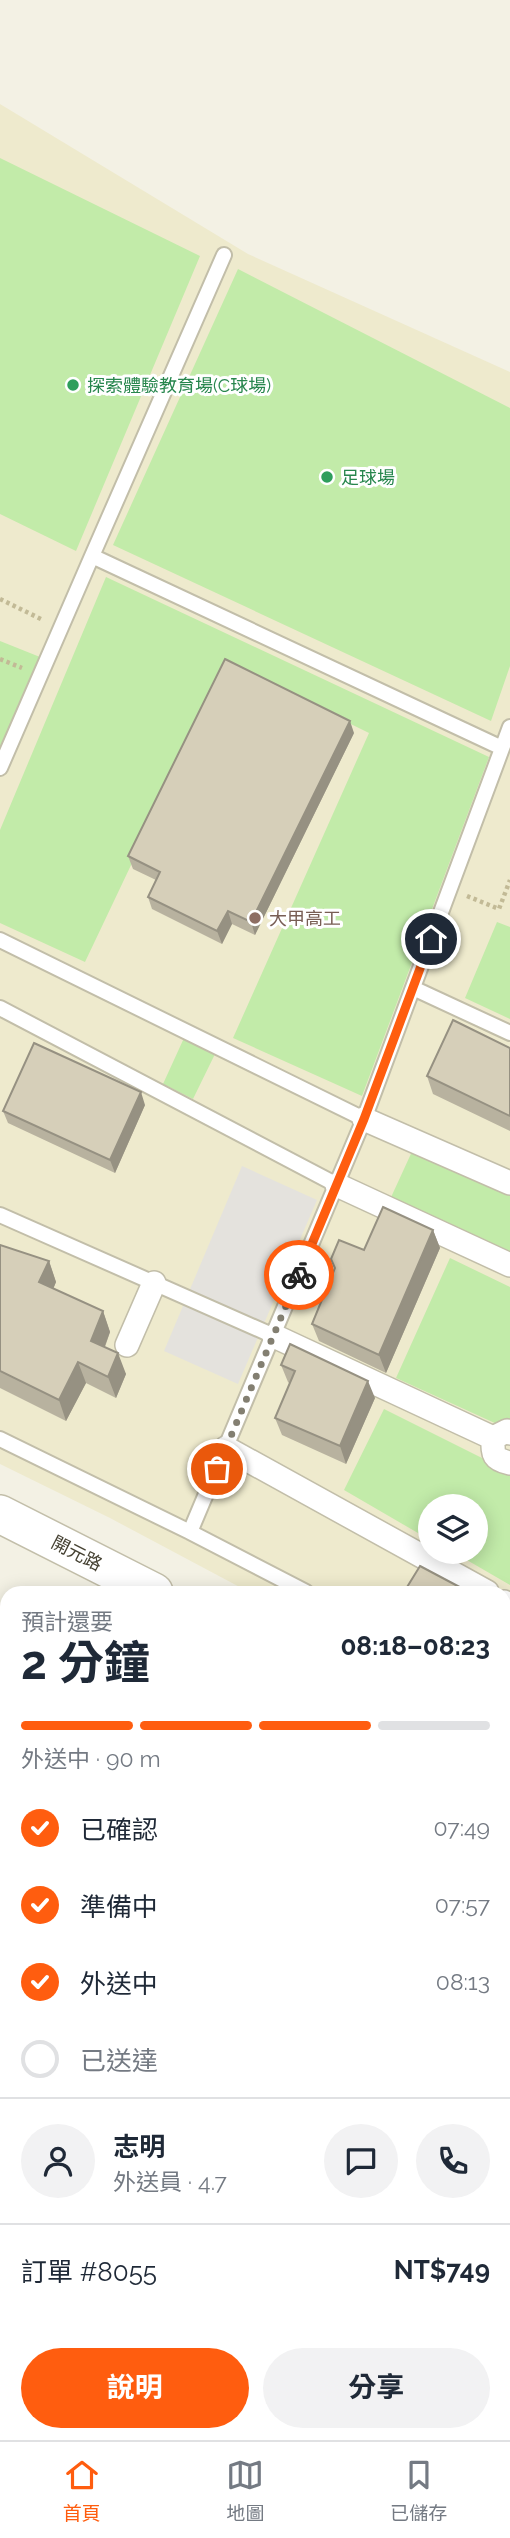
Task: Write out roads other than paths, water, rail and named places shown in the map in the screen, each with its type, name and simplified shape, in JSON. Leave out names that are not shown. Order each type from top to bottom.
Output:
[{"type":"street","points":[[364,1119],[510,1184]]},
{"type":"street","points":[[337,1185],[510,1265]]},
{"type":"street","points":[[127,1345],[154,1283]]},
{"type":"street","points":[[274,1336],[502,1436],[493,1453],[495,1457],[510,1463]]},
{"type":"street","points":[[226,1448],[476,1586]]},
{"type":"street","name":"開元路","points":[[0,1514],[142,1586]]},
{"type":"lane","points":[[0,768],[224,255]]},
{"type":"lane","points":[[92,556],[502,748]]},
{"type":"lane","points":[[190,1532],[364,1119],[510,727]]},
{"type":"lane","points":[[0,940],[364,1119]]},
{"type":"lane","points":[[413,988],[510,1034]]},
{"type":"lane","points":[[0,1008],[337,1185]]},
{"type":"lane","points":[[0,1215],[274,1336]]},
{"type":"lane","points":[[0,1439],[294,1586]]},
{"type":"place","name":"探索體驗教育場(C球場)","points":[[73,385]]},
{"type":"place","name":"足球場","points":[[327,477]]},
{"type":"place","name":"大甲高工","points":[[255,918]]}]
